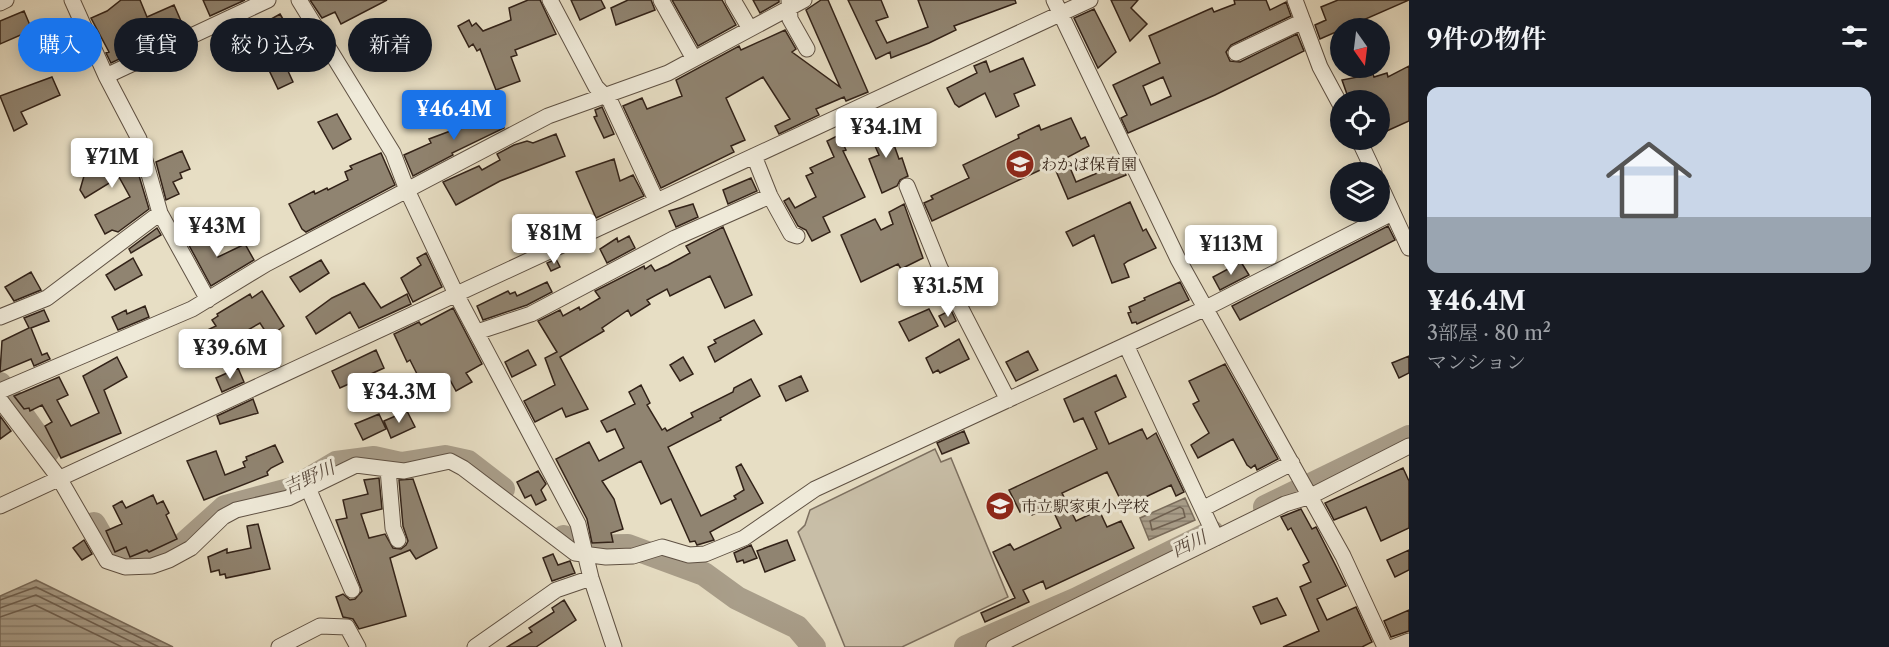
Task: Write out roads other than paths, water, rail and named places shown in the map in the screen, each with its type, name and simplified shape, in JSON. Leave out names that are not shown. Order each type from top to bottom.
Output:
[{"type":"street","points":[[0,3],[6,0]]},
{"type":"street","points":[[72,0],[106,76],[139,139],[160,213],[208,300]]},
{"type":"street","points":[[106,76],[268,0]]},
{"type":"street","points":[[299,0],[393,153],[407,190],[456,294],[578,524],[591,578],[614,647]]},
{"type":"street","points":[[550,0],[596,87],[606,97],[657,200]]},
{"type":"street","points":[[661,0],[694,59]]},
{"type":"street","points":[[733,0],[750,29]]},
{"type":"street","points":[[0,506],[754,156],[1057,7],[1090,0]]},
{"type":"street","points":[[1295,0],[1320,67],[1332,90]]},
{"type":"street","points":[[0,391],[192,309],[266,264],[548,116],[668,73],[795,2]]},
{"type":"street","points":[[795,2],[790,19],[807,49]]},
{"type":"street","points":[[1057,7],[1178,259],[1311,496],[1343,556],[1385,647]]},
{"type":"street","points":[[1236,53],[1303,21]]},
{"type":"street","points":[[754,156],[791,234],[797,236]]},
{"type":"street","points":[[907,186],[940,268],[1008,400]]},
{"type":"street","points":[[477,332],[531,314],[675,238],[771,196]]},
{"type":"street","points":[[1390,208],[1405,229],[1409,248]]},
{"type":"street","points":[[0,317],[47,298],[160,213]]},
{"type":"street","points":[[0,400],[59,478],[107,561],[125,567],[152,566],[169,560],[191,548],[223,517],[236,510],[288,498],[356,465],[404,471],[450,461],[464,468],[575,553],[583,548],[633,556],[662,546],[689,555],[720,549],[744,538],[815,489],[1206,308],[1392,213]]},
{"type":"street","points":[[1126,345],[1216,538]]},
{"type":"street","points":[[994,647],[1285,504],[1311,496],[1409,446]]},
{"type":"street","points":[[1206,513],[1292,463]]},
{"type":"street","points":[[388,469],[393,528],[398,540]]},
{"type":"street","points":[[308,488],[352,590]]},
{"type":"street","points":[[475,647],[556,590],[591,578]]},
{"type":"street","points":[[279,647],[320,626],[347,627],[358,647]]},
{"type":"street","points":[[1393,647],[1409,641]]},
{"type":"water","points":[[1185,498],[1195,520],[1149,540],[1140,518]]},
{"type":"water","points":[[36,580],[173,647],[0,647],[0,596]]},
{"type":"waterway","name":"吉野川","points":[[0,384],[48,451]]},
{"type":"waterway","name":"西川","points":[[1265,507],[1409,437]]},
{"type":"waterway","name":"吉野川","points":[[94,524],[109,550],[119,558],[157,557],[177,550],[225,507],[292,489],[336,463],[374,458],[401,464],[445,457],[468,462],[503,489]]},
{"type":"waterway","name":"西川","points":[[966,647],[1077,599],[1212,532]]},
{"type":"waterway","name":"吉野川","points":[[564,537],[576,547],[628,546],[704,574],[737,598],[797,627],[814,647]]},
{"type":"place","name":"わかば保育園","points":[[1020,164]]},
{"type":"place","name":"市立駅家東小学校","points":[[1000,506]]}]
